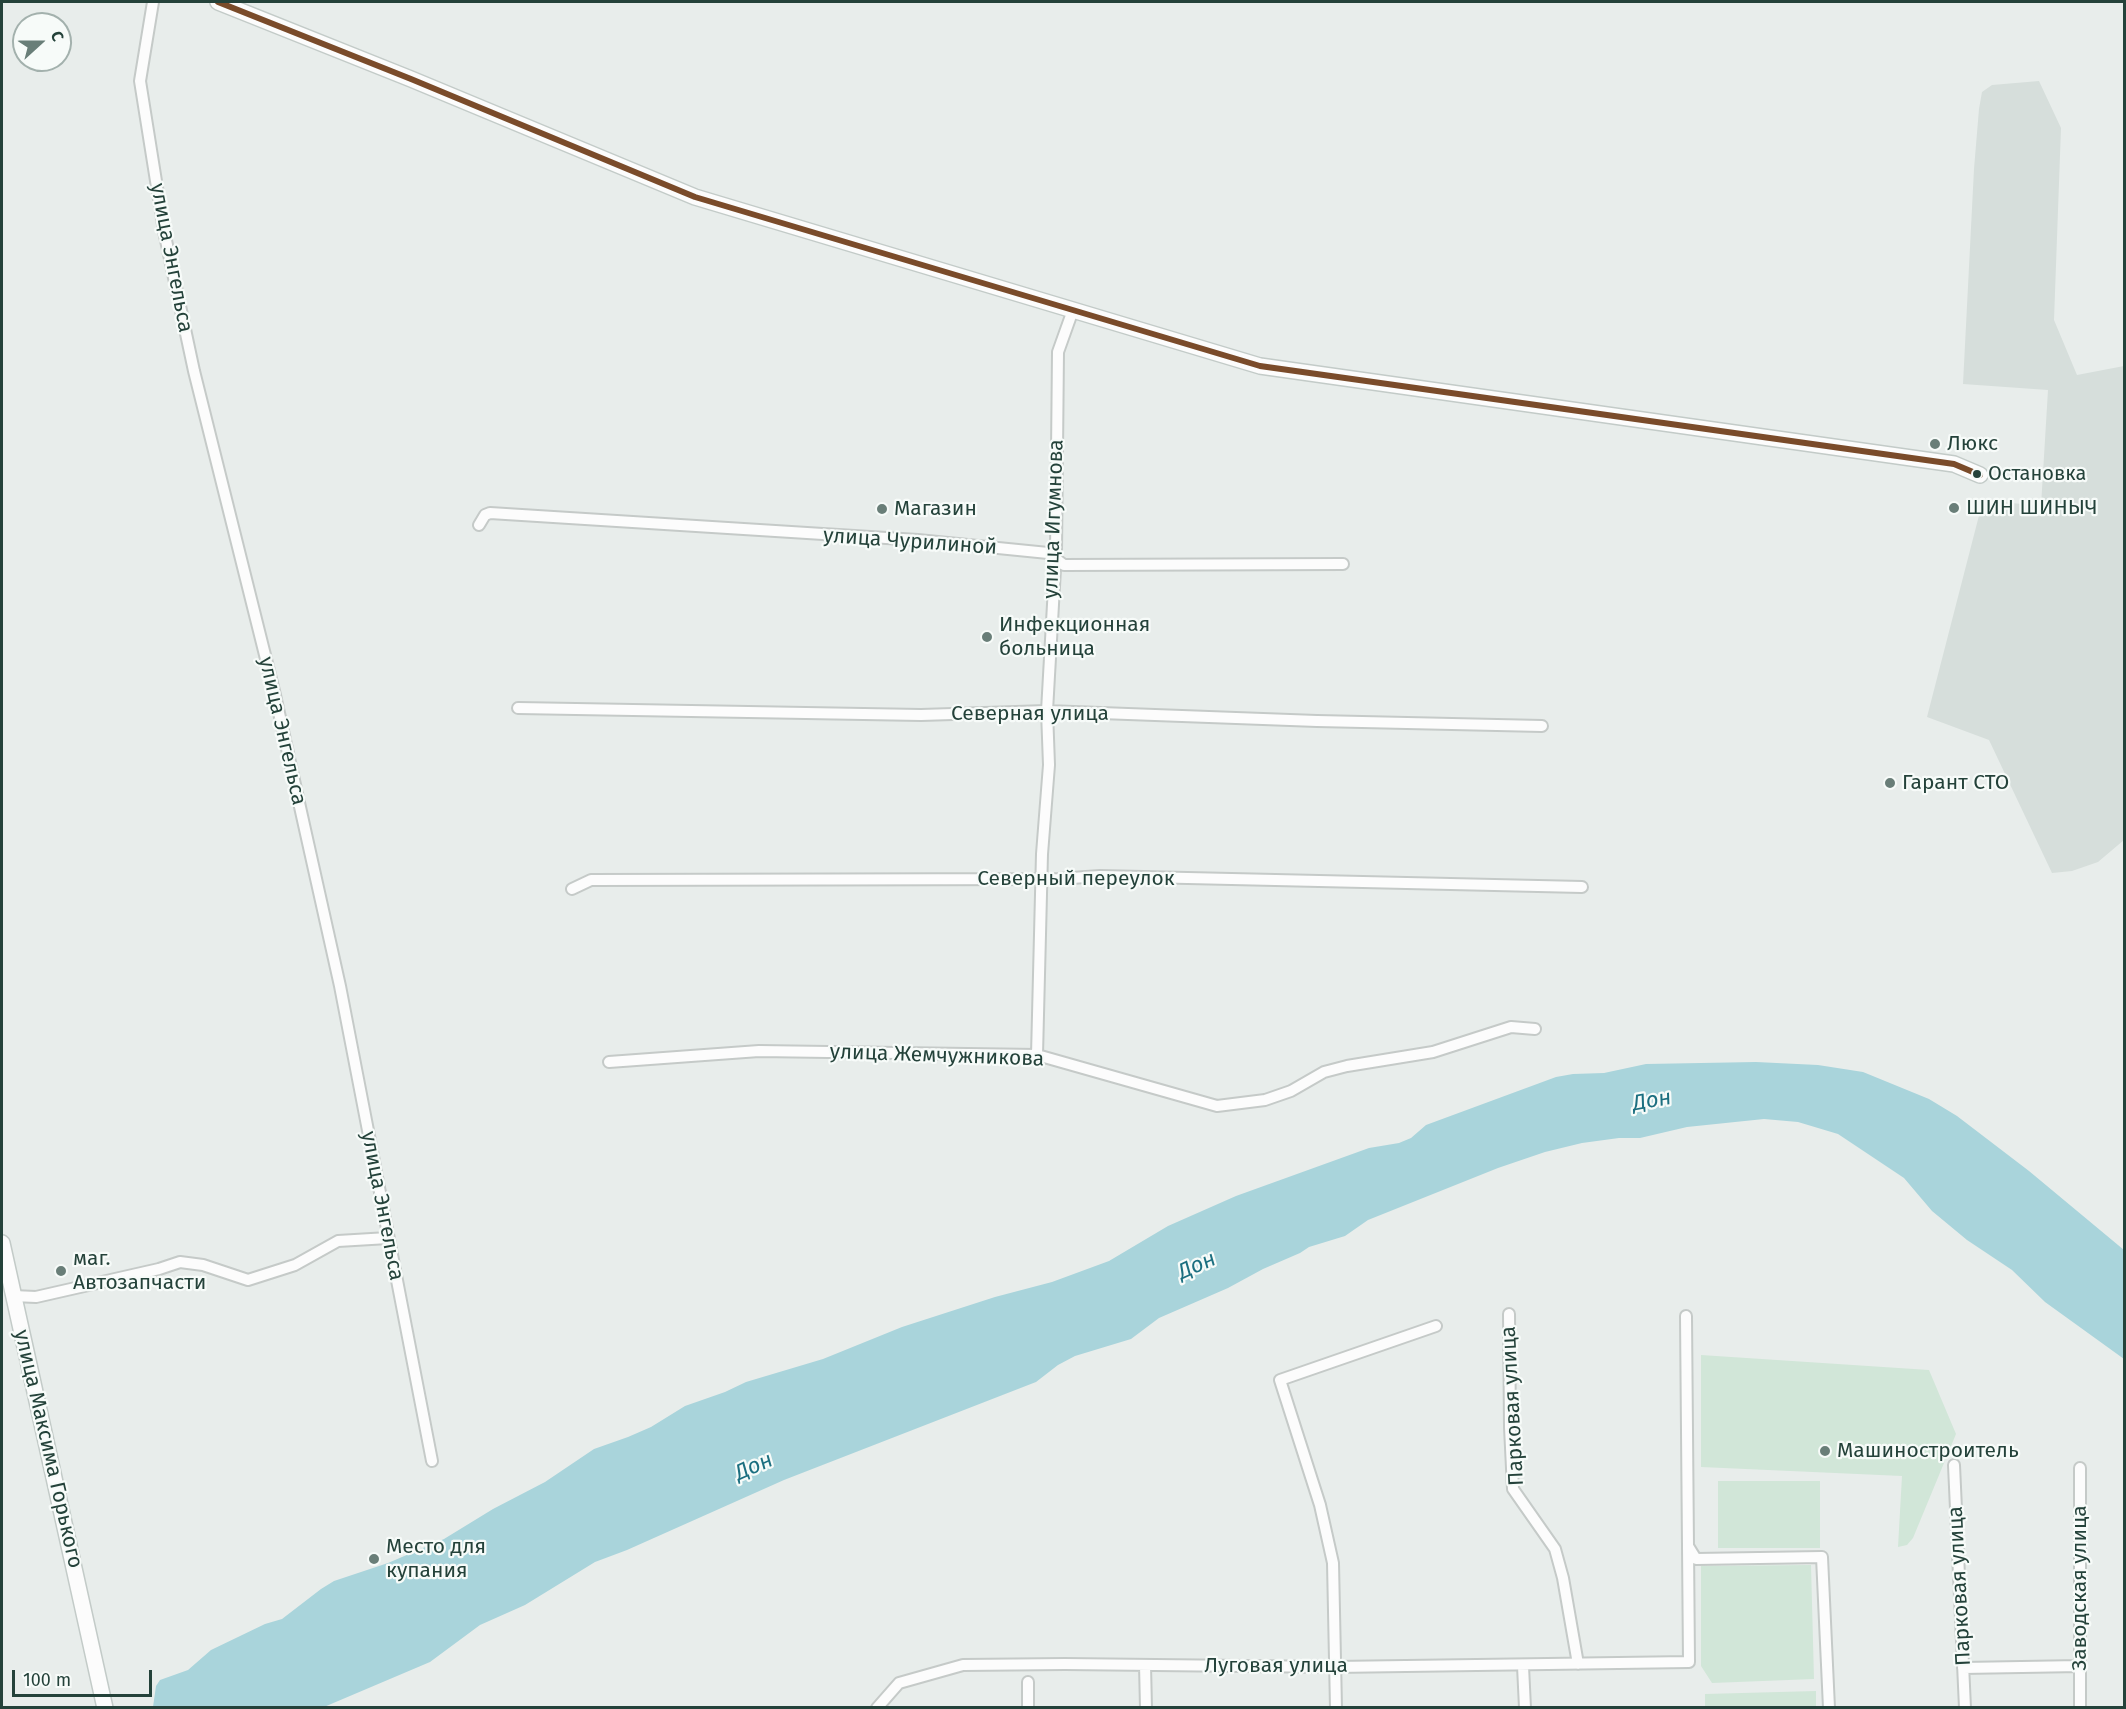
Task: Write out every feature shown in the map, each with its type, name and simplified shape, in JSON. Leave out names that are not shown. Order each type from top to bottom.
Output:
[{"type":"street","name":"улица Энгельса","points":[[153,2],[140,81],[164,231],[194,371],[275,695],[339,986],[432,1461]]},
{"type":"street","points":[[218,2],[695,197],[1260,366],[1954,464],[1980,476]]},
{"type":"street","name":"улица Игумнова","points":[[1037,1055],[1041,879],[1049,765],[1047,711],[1054,559],[1058,352],[1073,310]]},
{"type":"street","name":"улица Чурилиной","points":[[479,525],[485,515],[490,513],[918,540],[1048,553],[1064,565],[1343,564]]},
{"type":"street","name":"Северная улица","points":[[518,708],[921,715],[1047,711],[1542,726]]},
{"type":"street","name":"Северный переулок","points":[[572,889],[591,880],[1121,877],[1582,887]]},
{"type":"street","name":"улица Жемчужникова","points":[[609,1062],[759,1051],[1037,1055],[1217,1106],[1265,1100],[1291,1091],[1324,1072],[1347,1066],[1433,1052],[1511,1027],[1535,1029]]},
{"type":"street","points":[[13,1296],[36,1297],[159,1269],[180,1262],[203,1265],[248,1280],[295,1265],[338,1241],[388,1238]]},
{"type":"street","name":"улица Максима Горького","points":[[2,1243],[105,1707]]},
{"type":"street","name":"Парковая улица","points":[[1509,1314],[1513,1490],[1555,1549],[1563,1578],[1578,1664]]},
{"type":"street","points":[[1686,1316],[1688,1546],[1696,1558],[1822,1557],[1829,1707]]},
{"type":"street","points":[[1336,1707],[1333,1563],[1320,1504],[1281,1380],[1436,1326]]},
{"type":"street","name":"Парковая улица","points":[[1954,1465],[1965,1707]]},
{"type":"street","name":"Заводская улица","points":[[2080,1468],[2080,1707]]},
{"type":"street","name":"Луговая улица","points":[[877,1707],[900,1683],[963,1665],[1335,1667],[1689,1662],[1688,1546]]},
{"type":"street","points":[[1145,1665],[1146,1707]]},
{"type":"street","points":[[1523,1666],[1525,1707]]},
{"type":"street","points":[[1964,1668],[2080,1666]]},
{"type":"street","points":[[1028,1682],[1028,1707]]},
{"type":"shaded area","points":[[2039,81],[2061,128],[2054,320],[2077,375],[2124,366],[2124,840],[2098,862],[2072,871],[2052,873],[1989,740],[1927,717],[1983,500],[2041,506],[2048,390],[1963,384],[1974,169],[1982,92],[1992,85]]},
{"type":"green space","name":"Машиностроитель","points":[[1701,1355],[1929,1370],[1956,1434],[1913,1538],[1907,1545],[1898,1547],[1902,1476],[1701,1467]]},
{"type":"green space","points":[[1718,1481],[1820,1481],[1820,1548],[1718,1548]]},
{"type":"green space","points":[[1811,1565],[1814,1679],[1712,1683],[1701,1666],[1701,1566]]},
{"type":"green space","points":[[1816,1691],[1816,1707],[1705,1707],[1705,1694]]},
{"type":"water","name":"Дон","points":[[1756,1062],[1818,1065],[1863,1072],[1929,1099],[1957,1116],[2029,1171],[2124,1250],[2124,1359],[2045,1302],[2012,1270],[1967,1240],[1932,1211],[1904,1178],[1838,1134],[1798,1122],[1764,1119],[1687,1127],[1640,1138],[1619,1138],[1582,1143],[1545,1152],[1498,1168],[1368,1220],[1345,1236],[1309,1247],[1228,1288],[1159,1318],[1131,1339],[1075,1356],[1058,1365],[1036,1382],[784,1480],[595,1562],[525,1605],[480,1625],[430,1662],[324,1707],[153,1707],[156,1686],[160,1680],[188,1670],[211,1650],[265,1624],[282,1619],[334,1581],[388,1563],[444,1539],[493,1509],[545,1482],[594,1449],[651,1427],[685,1406],[746,1382],[823,1359],[902,1327],[995,1297],[1052,1282],[1109,1261],[1168,1226],[1236,1196],[1369,1148],[1399,1143],[1411,1138],[1426,1125],[1556,1077],[1604,1073],[1646,1064]]},
{"type":"transit line","points":[[218,2],[695,197],[1260,366],[1954,464],[1980,475]]},
{"type":"place","name":"Люкс","points":[[1935,444]]},
{"type":"place","name":"Остановка","points":[[1977,474]]},
{"type":"place","name":"ШИН ШИНЫЧ","points":[[1954,508]]},
{"type":"place","name":"Магазин","points":[[882,509]]},
{"type":"place","name":"Инфекционная больница","points":[[987,637]]},
{"type":"place","name":"Гарант СТО","points":[[1890,783]]},
{"type":"place","name":"маг. Автозапчасти","points":[[61,1271]]},
{"type":"place","name":"Машиностроитель","points":[[1825,1451]]},
{"type":"place","name":"Место для купания","points":[[374,1559]]}]
